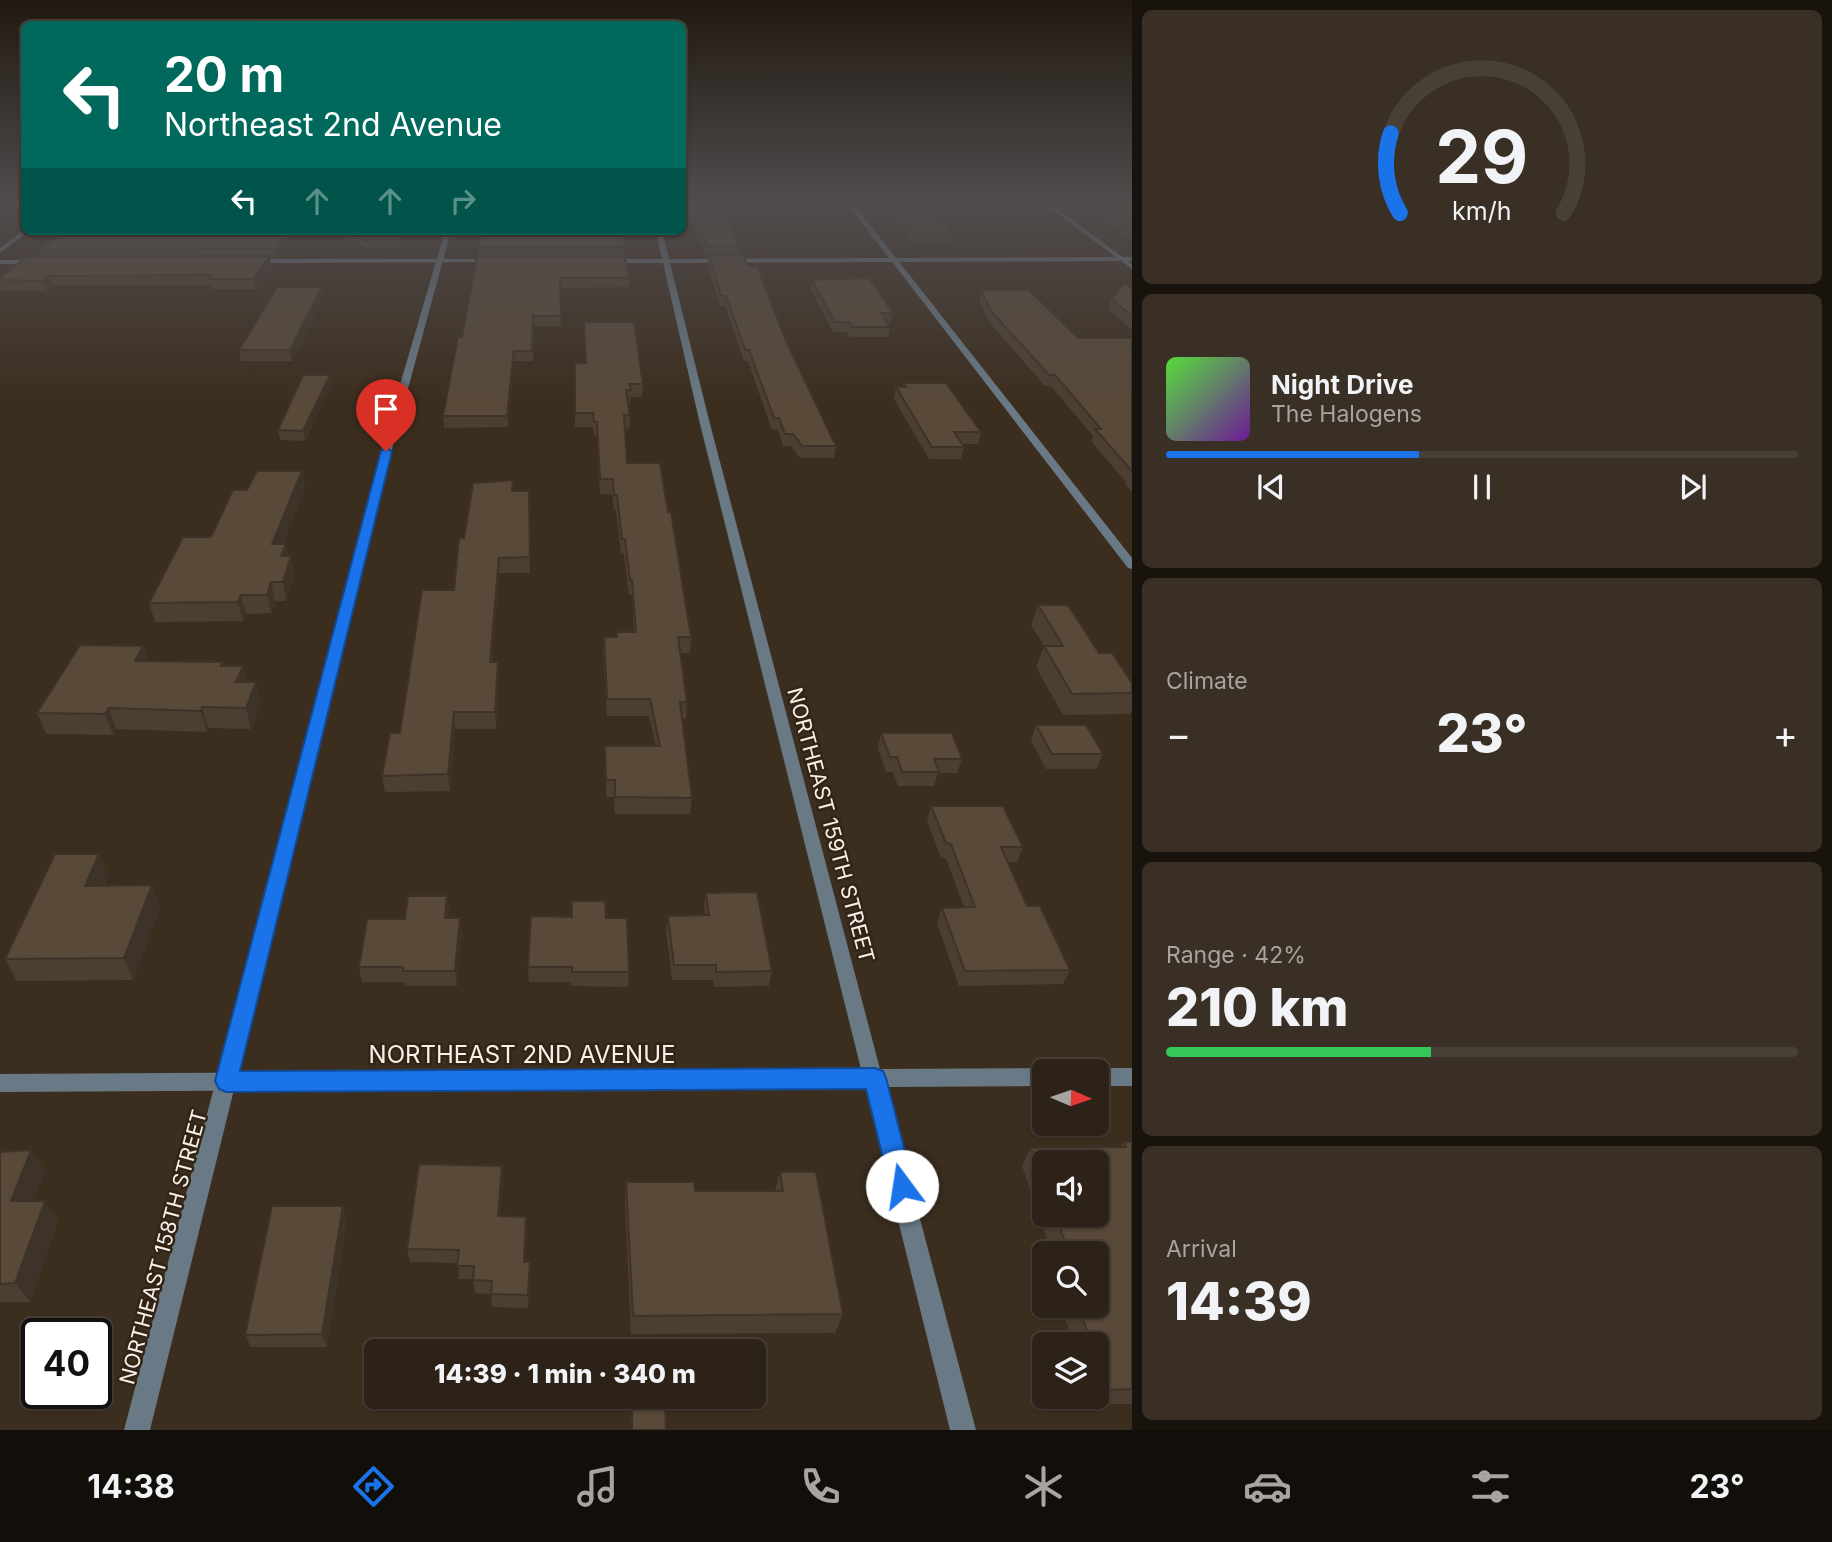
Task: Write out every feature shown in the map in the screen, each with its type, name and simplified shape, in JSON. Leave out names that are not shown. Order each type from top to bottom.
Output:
[{"type":"street","name":"NORTHEAST 158TH STREET","points":[[137,1430],[214,1139],[226,1081],[393,425],[438,269]]},
{"type":"street","name":"NORTHEAST 159TH STREET","points":[[668,269],[705,424],[875,1078],[963,1430]]},
{"type":"street","points":[[902,269],[1132,566]]},
{"type":"street","name":"NORTHEAST 2ND AVENUE","points":[[0,1083],[1032,1077]]},
{"type":"street","points":[[1110,1077],[1132,1077]]},
{"type":"building","points":[[11,269],[261,269],[253,279],[209,279],[211,275],[49,276],[43,281],[0,278]]},
{"type":"building","points":[[475,269],[627,269],[629,278],[560,278],[561,316],[533,316],[532,351],[514,351],[507,416],[443,416],[458,337],[462,337]]},
{"type":"building","points":[[713,269],[758,269],[786,341],[836,446],[802,446],[793,434],[785,434],[779,418],[774,418],[726,296],[721,296]]},
{"type":"building","points":[[869,278],[893,313],[881,313],[890,327],[852,327],[849,322],[835,322],[812,280]]},
{"type":"building","points":[[1125,283],[1132,289],[1132,316],[1111,299]]},
{"type":"building","points":[[277,287],[322,287],[290,350],[239,350]]},
{"type":"building","points":[[981,290],[1029,290],[1078,338],[1132,338],[1132,471],[1095,429],[1101,429],[1055,375],[1049,375],[991,311]]},
{"type":"building","points":[[584,322],[634,322],[643,384],[629,384],[631,390],[626,390],[630,416],[624,415],[627,463],[660,463],[668,512],[671,512],[691,637],[678,637],[687,702],[680,702],[692,798],[615,797],[615,780],[606,780],[605,746],[660,746],[650,699],[607,699],[604,637],[617,637],[617,632],[636,632],[632,580],[625,539],[622,539],[613,479],[600,479],[597,422],[594,422],[593,413],[575,413],[575,363],[586,363]]},
{"type":"building","points":[[303,375],[330,375],[303,431],[278,430]]},
{"type":"building","points":[[903,383],[946,383],[981,432],[954,432],[964,447],[932,447],[896,387],[906,387]]},
{"type":"building","points":[[257,471],[302,471],[272,544],[286,544],[281,556],[291,556],[283,582],[271,582],[267,595],[241,595],[238,602],[149,603],[183,537],[211,537],[233,490],[247,490]]},
{"type":"building","points":[[513,480],[512,491],[529,491],[530,557],[499,558],[490,662],[498,662],[495,712],[454,712],[448,774],[382,776],[390,733],[400,733],[422,590],[454,590],[459,538],[464,538],[473,483]]},
{"type":"building","points":[[1038,605],[1068,605],[1099,653],[1112,653],[1132,683],[1132,693],[1072,694],[1044,646],[1063,646]]},
{"type":"building","points":[[80,645],[143,646],[135,661],[223,662],[221,666],[243,666],[236,682],[256,682],[246,708],[202,707],[201,711],[109,708],[105,714],[37,713]]},
{"type":"building","points":[[1036,725],[1086,725],[1103,754],[1052,754]]},
{"type":"building","points":[[881,733],[952,733],[962,759],[934,759],[939,772],[902,772],[897,757],[890,757]]},
{"type":"building","points":[[931,806],[1003,806],[1023,847],[1001,847],[1027,906],[1040,906],[1070,970],[965,971],[942,908],[975,907],[951,844],[946,843]]},
{"type":"building","points":[[55,854],[99,854],[85,886],[152,885],[124,958],[5,959]]},
{"type":"building","points":[[757,892],[772,971],[716,972],[716,965],[674,965],[668,916],[709,915],[706,893]]},
{"type":"building","points":[[408,896],[447,896],[445,918],[460,918],[455,971],[403,971],[403,967],[359,967],[367,919],[405,919]]},
{"type":"building","points":[[572,901],[605,901],[606,918],[627,918],[629,972],[572,972],[572,967],[528,967],[531,916],[572,917]]},
{"type":"building","points":[[1124,1142],[1132,1142],[1132,1389],[1109,1390],[1109,1332],[1088,1332],[1082,1318],[1109,1318],[1109,1241],[1065,1241],[1060,1227],[1109,1227],[1109,1150],[1032,1151],[1031,1148],[1126,1147]]},
{"type":"building","points":[[31,1150],[11,1201],[45,1201],[15,1283],[0,1284],[0,1152]]},
{"type":"building","points":[[419,1164],[502,1166],[498,1216],[526,1217],[524,1262],[530,1262],[528,1295],[491,1294],[492,1281],[473,1280],[474,1266],[457,1266],[459,1250],[407,1249]]},
{"type":"building","points":[[780,1172],[816,1172],[843,1314],[633,1316],[626,1182],[694,1182],[695,1191],[783,1191]]},
{"type":"building","points":[[272,1206],[343,1206],[322,1334],[245,1335]]},
{"type":"building","points":[[632,1409],[665,1409],[666,1430],[632,1430]]},
{"type":"route","points":[[386,451],[226,1081],[875,1078],[902,1186]]}]
